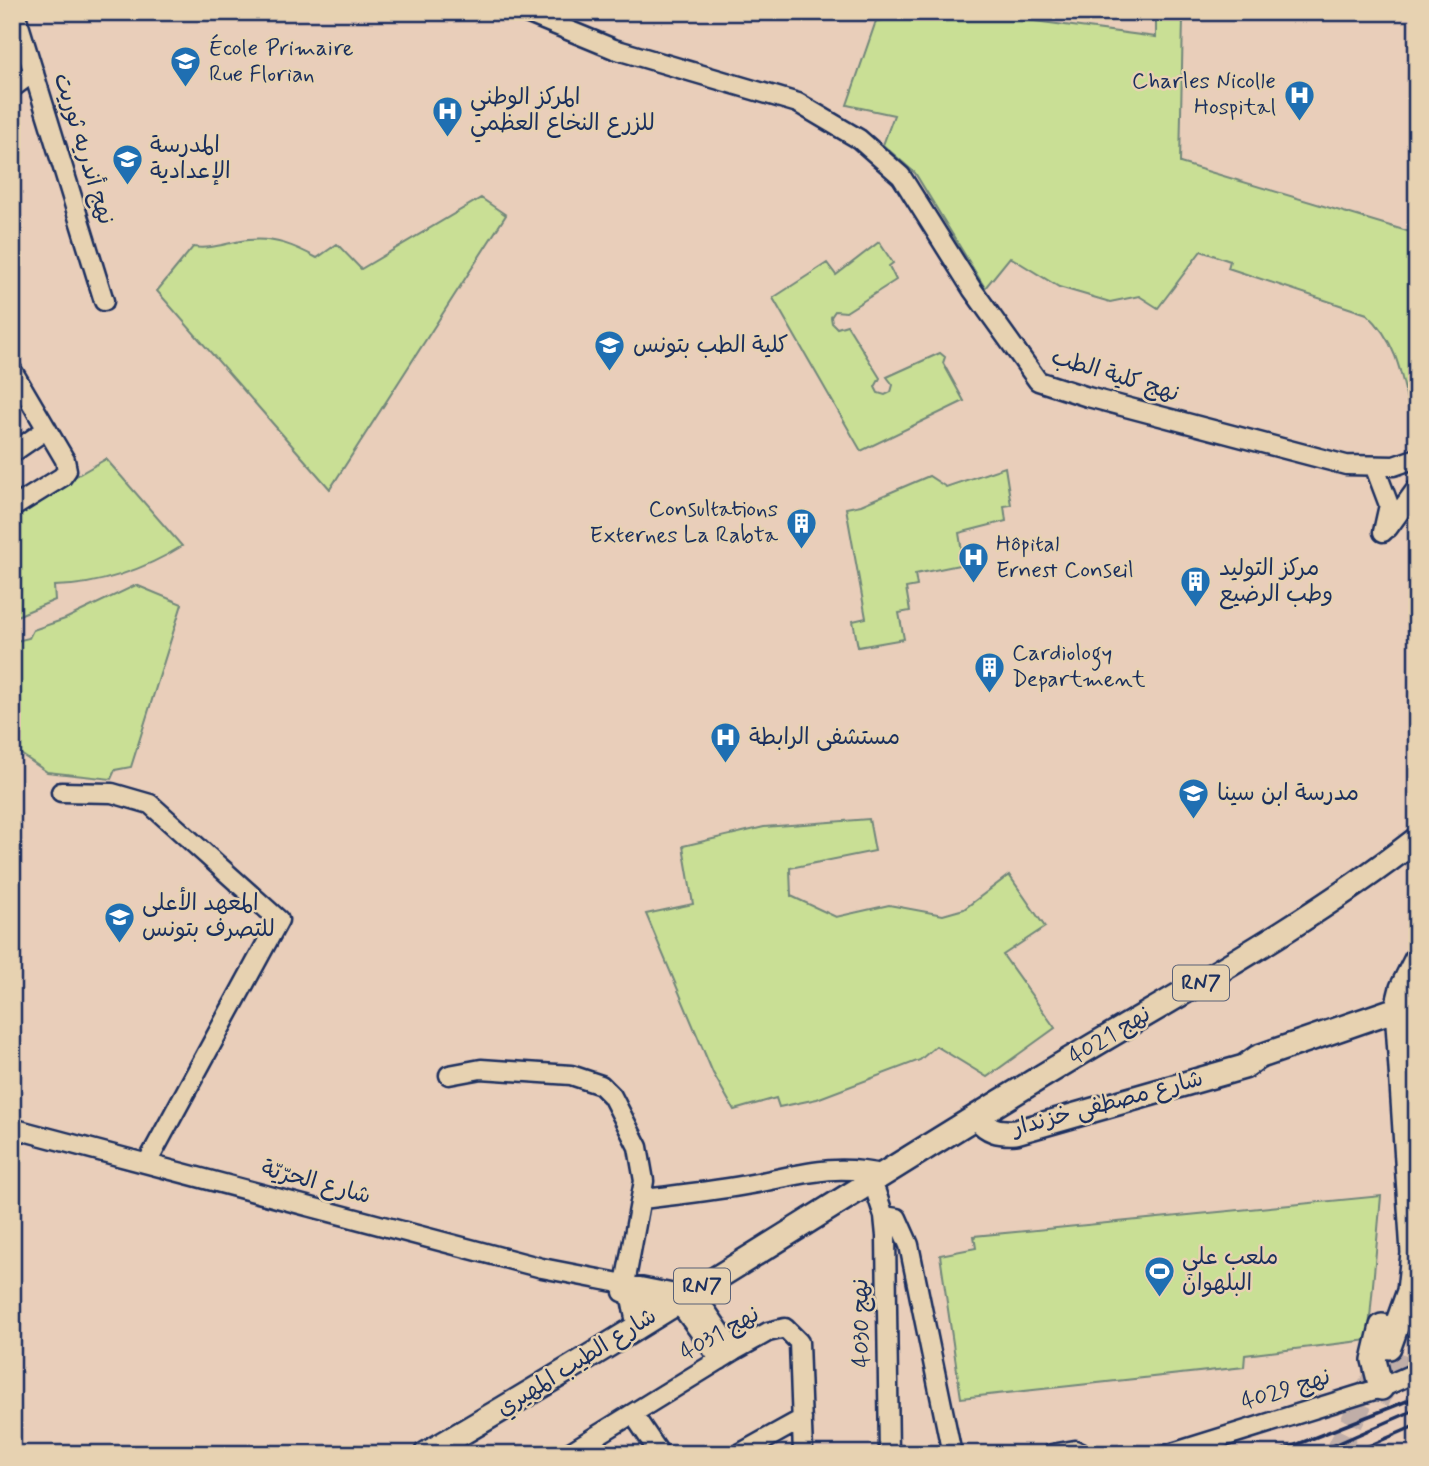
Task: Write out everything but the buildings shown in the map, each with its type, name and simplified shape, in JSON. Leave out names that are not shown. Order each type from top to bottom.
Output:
[{"type":"main road","name":"نهج 4021","points":[[981,1121],[1288,931],[1417,839]]},
{"type":"main road","name":"نهج 4021","points":[[981,1121],[1295,945],[1417,856]]},
{"type":"main road","points":[[1417,958],[1402,988],[1409,1017],[1413,1253],[1409,1291],[1396,1350],[1417,1314]]},
{"type":"main road","name":"شارع مصطفى خزندار","points":[[981,1121],[995,1132],[1016,1132],[1244,1067],[1258,1057],[1409,1017]]},
{"type":"main road","points":[[1381,1388],[1374,1353],[1394,1286],[1399,1255],[1394,1073],[1409,1017]]},
{"type":"main road","name":"شارع الطيب المهيري","points":[[452,1454],[684,1303],[981,1121]]},
{"type":"main road","points":[[622,1288],[639,1325]]},
{"type":"main road","name":"شارع الطيب المهيري","points":[[426,1454],[639,1325],[684,1303]]},
{"type":"street","name":"نهج أندريه ثوريت","points":[[15,12],[104,301]]},
{"type":"street","name":"نهج كلية الطب","points":[[524,12],[614,49],[798,103],[859,139],[901,176],[979,299],[1038,381],[1088,397],[1346,466],[1375,468],[1417,458]]},
{"type":"street","points":[[12,88],[34,72]]},
{"type":"street","points":[[12,370],[65,460],[66,474],[12,508]]},
{"type":"street","points":[[12,453],[47,429]]},
{"type":"street","points":[[1375,468],[1389,505],[1383,532],[1417,488]]},
{"type":"street","points":[[61,792],[112,793],[150,804],[279,920],[147,1163]]},
{"type":"street","points":[[449,1075],[481,1069],[519,1070],[586,1078],[601,1085],[621,1109],[638,1147],[644,1181],[643,1199],[622,1288]]},
{"type":"street","name":"شارع الحرّيّة","points":[[12,1128],[684,1303]]},
{"type":"street","points":[[643,1199],[742,1186],[835,1168],[857,1168],[880,1184]]},
{"type":"street","name":"نهج 4030","points":[[880,1184],[884,1216],[889,1454]]},
{"type":"street","points":[[884,1216],[897,1218],[909,1245],[952,1454]]},
{"type":"street","points":[[684,1303],[727,1356]]},
{"type":"street","name":"نهج 4031","points":[[568,1454],[777,1328],[790,1331],[799,1342],[803,1454]]},
{"type":"street","name":"نهج 4029","points":[[1169,1454],[1381,1388],[1417,1372]]},
{"type":"street","points":[[633,1413],[660,1454]]},
{"type":"street","points":[[739,1454],[802,1419]]},
{"type":"street","points":[[1052,1454],[1075,1450],[1083,1454]]},
{"type":"green space","points":[[966,12],[1156,37],[1156,17],[1183,18],[1180,163],[1417,234],[1417,428],[1414,430],[1394,353],[1378,326],[1367,314],[1228,268],[1230,261],[1201,251],[1158,308],[1139,296],[1110,302],[1059,287],[1010,257],[985,288],[915,173],[883,145],[894,115],[847,105],[876,21]]},
{"type":"green space","points":[[481,198],[506,215],[330,489],[157,291],[193,247],[214,247],[248,240],[284,243],[317,258],[337,244],[361,269]]},
{"type":"green space","points":[[879,242],[893,263],[889,266],[896,280],[846,312],[835,311],[831,317],[832,323],[837,328],[847,325],[880,378],[875,387],[878,393],[885,395],[891,392],[893,385],[887,377],[940,353],[945,357],[943,363],[964,401],[861,451],[773,298],[827,263],[836,275]]},
{"type":"green space","points":[[106,459],[182,546],[121,575],[87,583],[54,586],[55,600],[12,618],[12,513]]},
{"type":"green space","points":[[1005,467],[1011,505],[1004,506],[1006,521],[959,533],[964,564],[915,574],[917,586],[906,588],[910,611],[899,613],[904,639],[858,647],[853,621],[866,618],[846,508],[861,505],[929,476],[946,487]]},
{"type":"green space","points":[[136,585],[182,604],[131,767],[115,770],[111,779],[47,772],[12,748],[12,642],[29,638],[33,630],[65,619]]},
{"type":"green space","points":[[869,819],[875,851],[790,868],[791,896],[836,917],[889,905],[943,915],[964,909],[1009,875],[1045,927],[1003,955],[1055,1028],[987,1077],[936,1046],[920,1060],[817,1099],[779,1107],[776,1098],[734,1110],[713,1073],[646,914],[693,904],[683,846],[764,827]]},
{"type":"green space","name":"ملعب علي البلهوان","points":[[1381,1196],[1368,1340],[1245,1355],[1244,1367],[961,1398],[940,1255],[976,1248],[974,1236]]},
{"type":"tunnel","points":[[1378,1401],[1402,1353]]},
{"type":"tunnel","points":[[1336,1454],[1375,1375]]},
{"type":"railway","points":[[1273,1454],[1417,1397]]},
{"type":"railway","points":[[1314,1454],[1417,1409]]},
{"type":"railway","points":[[1350,1454],[1417,1425]]},
{"type":"place","name":"École Primaire Rue Florian","points":[[186,89]]},
{"type":"place","name":"Charles Nicolle Hospital","points":[[1299,122]]},
{"type":"place","name":"المركز الوطني للزرع النخاع العظمي","points":[[447,138]]},
{"type":"place","name":"المدرسة الإعدادية","points":[[127,186]]},
{"type":"place","name":"كلية الطب بتونس","points":[[610,373]]},
{"type":"place","name":"Consultations Externes La Rabta","points":[[801,550]]},
{"type":"place","name":"Hôpital Ernest Conseil","points":[[973,585]]},
{"type":"place","name":"مركز التوليد وطب الرضيع","points":[[1196,609]]},
{"type":"place","name":"Cardiology Department","points":[[989,694]]},
{"type":"place","name":"مستشفى الرابطة","points":[[726,765]]},
{"type":"place","name":"مدرسة ابن سينا","points":[[1194,821]]},
{"type":"place","name":"المعهد الأعلى للتصرف بتونس","points":[[119,944]]},
{"type":"place","name":"ملعب علي البلهوان","points":[[1159,1298]]}]
